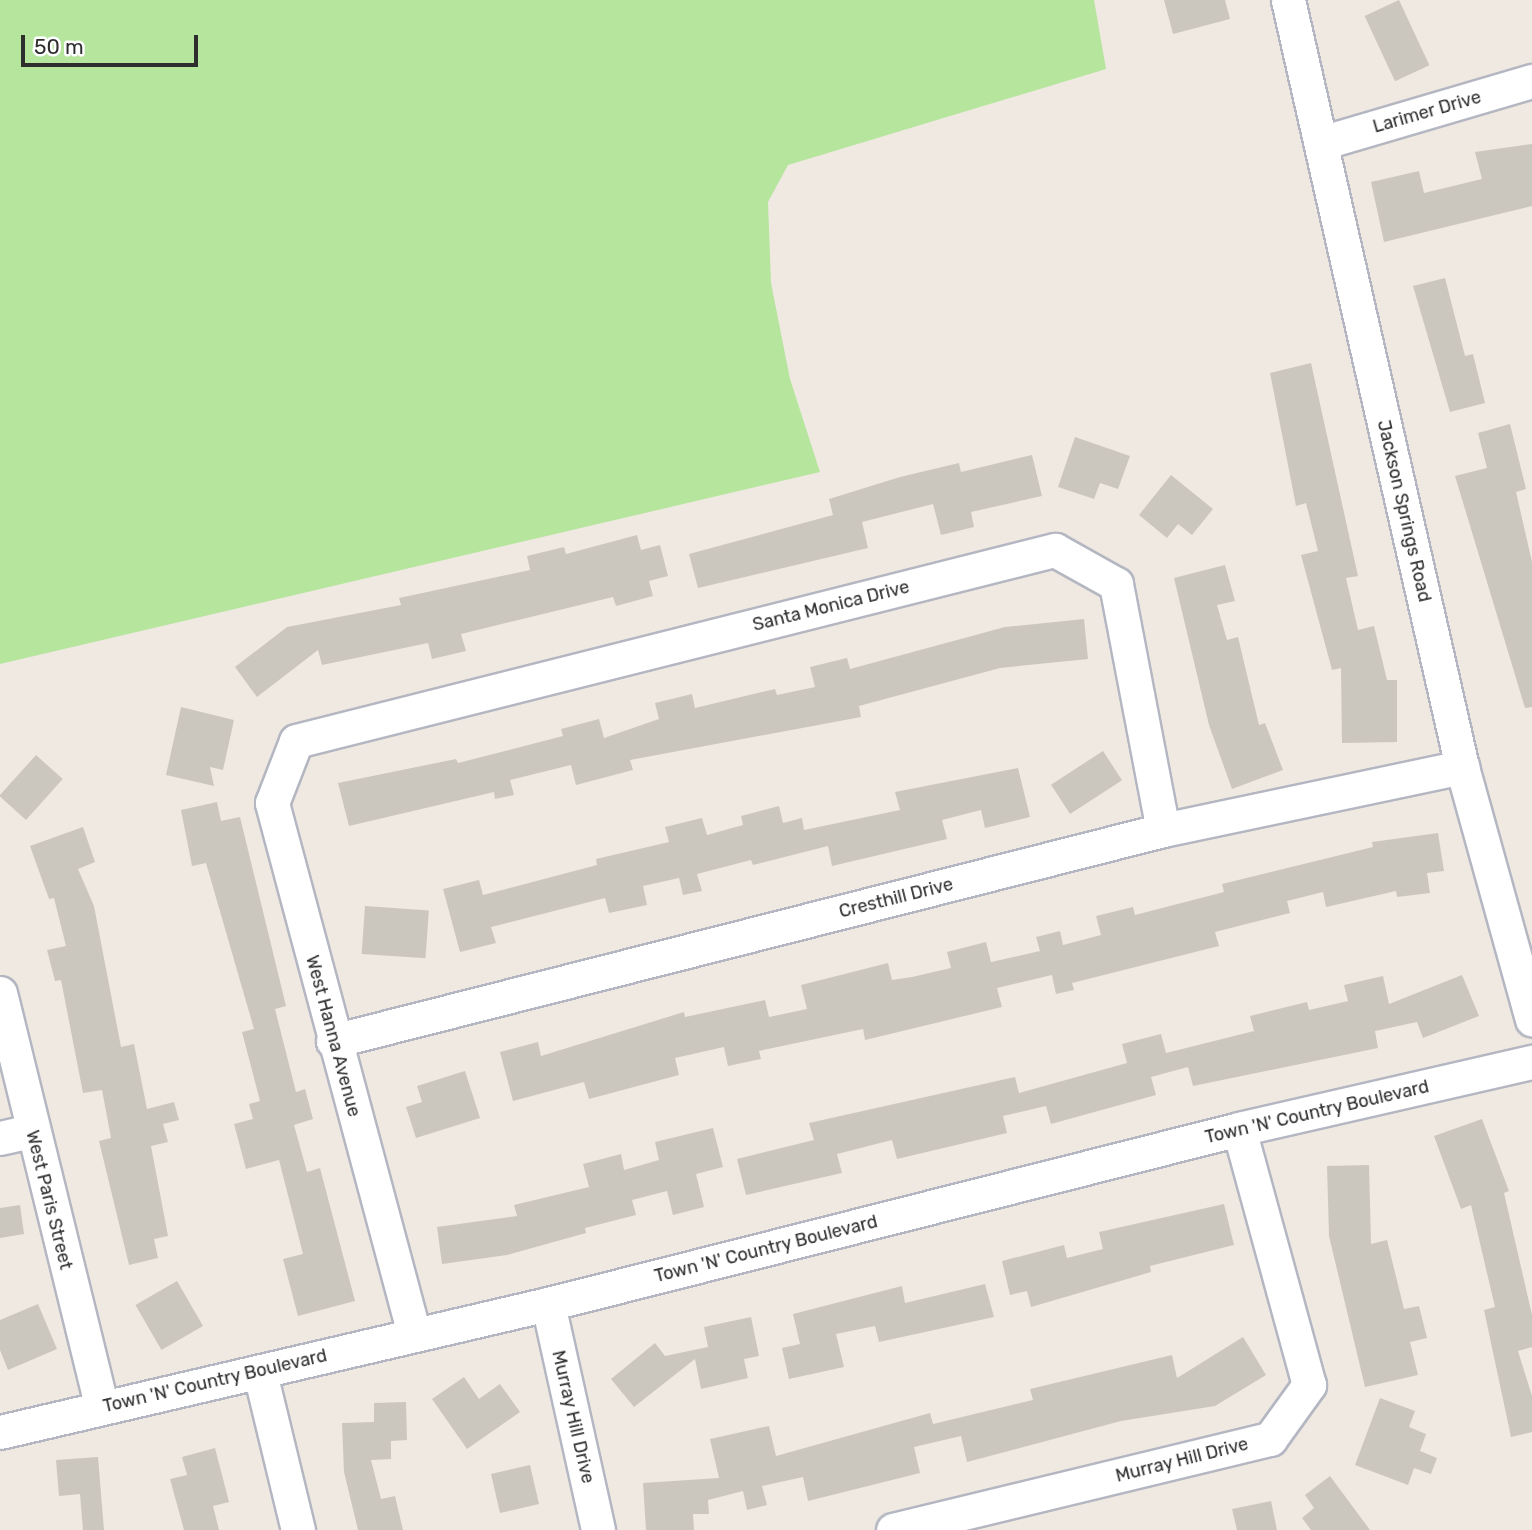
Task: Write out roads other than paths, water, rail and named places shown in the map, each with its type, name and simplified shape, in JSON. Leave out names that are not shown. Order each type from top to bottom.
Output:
[{"type":"street","name":"Jackson Springs Road","points":[[1288,0],[1462,767],[1532,1019]]},
{"type":"street","name":"Larimer Drive","points":[[1321,143],[1532,81]]},
{"type":"street","name":"Santa Monica Drive","points":[[296,740],[1055,550],[1116,584],[1163,830]]},
{"type":"street","name":"West Hanna Avenue","points":[[296,740],[272,803],[333,1041],[414,1334]]},
{"type":"street","name":"Cresthill Drive","points":[[333,1041],[1163,830],[1462,767]]},
{"type":"street","name":"West Paris Street","points":[[0,993],[16,1134],[102,1407]]},
{"type":"street","name":"Town 'N' Country Boulevard","points":[[0,1432],[548,1304],[1240,1129],[1532,1062]]},
{"type":"street","name":"Murray Hill Drive","points":[[893,1530],[1270,1439],[1309,1385],[1240,1129]]},
{"type":"street","name":"Murray Hill Drive","points":[[548,1304],[598,1530]]},
{"type":"street","points":[[260,1373],[298,1530]]}]
